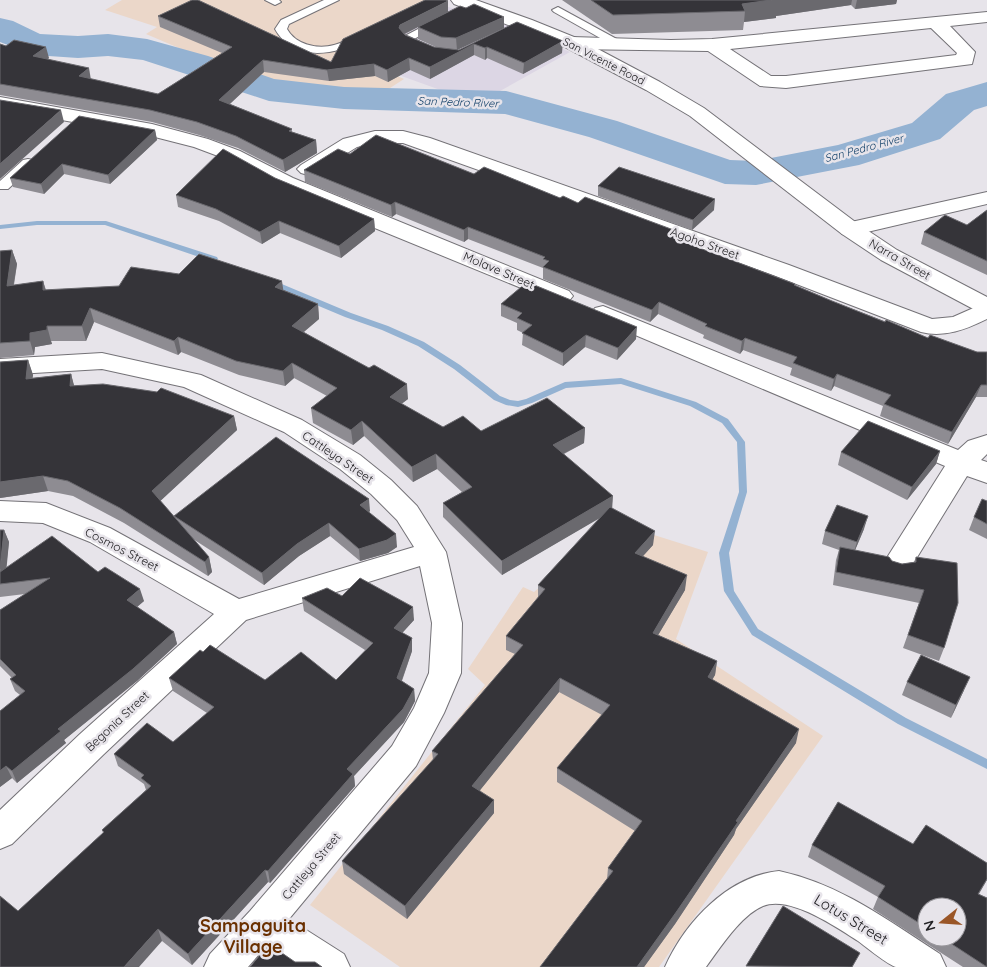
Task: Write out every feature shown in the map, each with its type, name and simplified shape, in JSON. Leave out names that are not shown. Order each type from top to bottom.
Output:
[{"type":"street","name":"San Vicente Road","points":[[459,9],[520,21],[572,43],[653,86],[698,112],[818,204]]},
{"type":"street","points":[[572,43],[712,45],[987,16]]},
{"type":"street","points":[[712,45],[767,82],[786,82],[965,60],[966,52],[935,22]]},
{"type":"street","name":"Molave Street","points":[[0,103],[72,124],[152,130],[201,143],[233,155],[285,183],[987,473]]},
{"type":"street","name":"Agoho Street","points":[[285,183],[350,143],[376,136],[404,137],[513,174],[930,327],[958,324],[987,308]]},
{"type":"street","points":[[850,229],[987,198]]},
{"type":"street","name":"Narra Street","points":[[818,204],[850,229],[889,255],[987,308]]},
{"type":"street","name":"Cattleya Street","points":[[0,368],[102,361],[136,367],[192,381],[293,426],[350,462],[381,487],[407,513],[432,552],[448,623],[445,673],[428,713],[404,756],[263,923],[223,967]]},
{"type":"street","points":[[898,564],[962,462],[977,448],[987,444]]},
{"type":"street","name":"Cosmos Street","points":[[0,511],[46,513],[100,535],[236,612]]},
{"type":"street","points":[[236,612],[432,552]]},
{"type":"street","name":"Begonia Street","points":[[0,833],[92,744],[236,612]]},
{"type":"street","name":"Lotus Street","points":[[684,967],[708,932],[743,899],[762,888],[783,887],[807,893],[832,905],[927,967]]},
{"type":"street","points":[[263,923],[331,967]]},
{"type":"lane","points":[[333,0],[285,22],[281,29],[283,36],[318,51],[333,50],[372,32]]},
{"type":"lane","points":[[439,54],[411,43],[407,38],[459,9]]},
{"type":"lane","points":[[558,10],[620,45]]},
{"type":"lane","points":[[3,186],[38,155]]},
{"type":"shaded area","points":[[122,0],[430,0],[373,39],[382,69],[404,79],[387,90],[329,92],[261,83],[146,34],[157,27],[105,10]]},
{"type":"shaded area","points":[[442,5],[507,25],[570,52],[491,96],[446,92],[382,69],[373,39]]},
{"type":"shaded area","points":[[616,523],[708,552],[676,639],[823,736],[659,967],[400,967],[310,905],[485,685],[468,669],[523,587],[534,592]]},
{"type":"building","points":[[192,0],[198,0],[331,62],[343,39],[425,0],[448,1],[400,25],[399,28],[405,35],[434,47],[459,50],[517,22],[563,41],[524,63],[487,47],[474,44],[430,67],[409,58],[387,70],[374,64],[327,70],[263,60],[219,100],[292,129],[289,131],[316,140],[283,160],[236,136],[197,122],[150,110],[0,84],[0,44],[6,46],[14,40],[46,47],[33,56],[89,68],[79,76],[158,94],[232,47],[158,16]]},
{"type":"building","points":[[591,0],[771,0],[742,4],[745,11],[613,15]]},
{"type":"building","points":[[474,4],[504,17],[456,38],[441,37],[418,27],[460,6],[466,8]]},
{"type":"building","points":[[0,100],[61,110],[0,164]]},
{"type":"building","points":[[79,116],[155,130],[108,175],[62,164],[41,184],[10,178]]},
{"type":"building","points":[[376,135],[474,174],[484,167],[560,198],[563,196],[578,203],[585,197],[679,232],[673,238],[795,284],[885,322],[886,320],[928,338],[930,335],[977,352],[987,352],[987,385],[981,385],[952,432],[884,404],[891,395],[837,374],[834,379],[793,363],[797,357],[745,338],[742,341],[705,326],[707,324],[659,302],[652,310],[543,267],[549,261],[543,259],[545,257],[468,227],[464,230],[395,202],[391,205],[304,170],[338,149],[350,154]]},
{"type":"building","points":[[223,149],[275,178],[374,219],[339,246],[279,221],[260,232],[216,209],[176,195]]},
{"type":"building","points":[[619,167],[715,199],[693,220],[598,186]]},
{"type":"building","points":[[987,210],[987,261],[924,232],[945,215],[967,225]]},
{"type":"building","points":[[12,250],[7,286],[43,281],[43,290],[119,286],[131,267],[179,274],[199,254],[282,281],[275,287],[318,304],[292,326],[369,368],[374,365],[407,384],[390,397],[443,427],[463,416],[481,431],[547,398],[585,428],[553,445],[613,496],[502,561],[443,503],[472,487],[436,454],[412,467],[362,421],[351,430],[311,408],[337,388],[292,363],[283,371],[236,361],[178,337],[174,341],[90,308],[82,326],[47,326],[47,330],[30,333],[30,341],[0,343],[0,251]]},
{"type":"building","points":[[527,282],[637,327],[618,348],[586,335],[563,353],[522,333],[532,325],[517,318],[522,313],[501,304]]},
{"type":"building","points":[[28,360],[26,379],[71,374],[70,386],[103,384],[157,392],[161,388],[234,416],[152,491],[209,557],[205,562],[120,508],[68,481],[43,476],[0,482],[0,362]]},
{"type":"building","points":[[868,421],[940,451],[912,487],[841,452]]},
{"type":"building","points":[[276,437],[369,499],[360,505],[396,534],[387,540],[359,549],[329,523],[297,544],[262,573],[174,516]]},
{"type":"building","points":[[982,499],[987,501],[987,524],[974,517]]},
{"type":"building","points":[[837,505],[868,516],[857,542],[825,531]]},
{"type":"building","points":[[610,507],[655,531],[635,553],[687,575],[653,633],[717,661],[708,677],[799,729],[736,821],[738,822],[637,967],[540,967],[613,871],[608,868],[642,821],[557,768],[610,705],[560,678],[472,786],[494,800],[405,906],[342,861],[438,754],[432,751],[523,645],[506,636],[545,589],[538,585]]},
{"type":"building","points":[[0,530],[4,530],[0,569]]},
{"type":"building","points":[[52,536],[98,572],[105,567],[140,589],[127,600],[174,632],[133,669],[58,729],[61,731],[12,771],[6,766],[0,771],[0,711],[25,691],[10,679],[16,675],[0,659],[0,610],[50,578],[0,584],[0,572]]},
{"type":"building","points":[[840,547],[889,557],[892,561],[902,564],[916,562],[916,557],[957,563],[958,603],[944,648],[908,635],[924,590],[836,572]]},
{"type":"building","points":[[360,578],[413,607],[394,628],[412,638],[397,678],[414,689],[403,709],[347,769],[353,774],[268,871],[265,870],[188,954],[158,929],[124,967],[0,967],[0,896],[18,911],[151,786],[141,778],[144,775],[114,754],[147,723],[173,742],[214,707],[169,678],[200,650],[203,652],[210,645],[265,680],[301,652],[336,680],[373,643],[302,598],[327,588],[342,596]]},
{"type":"building","points":[[921,655],[970,677],[956,705],[907,682]]},
{"type":"building","points":[[838,802],[913,844],[926,825],[987,863],[987,879],[978,894],[987,898],[987,967],[956,947],[967,947],[967,897],[917,897],[917,922],[878,897],[885,886],[812,845]]},
{"type":"building","points":[[783,906],[860,953],[852,967],[746,966]]},
{"type":"building","points":[[269,944],[295,962],[315,962],[322,967],[250,967]]},
{"type":"waterway","name":"San Pedro River","points":[[0,29],[34,44],[78,47],[108,45],[147,50],[195,64],[269,90],[344,98],[506,103],[603,129],[725,172],[756,173],[845,156],[926,131],[960,102],[987,93]]},
{"type":"waterway","points":[[0,227],[37,223],[106,223],[214,259]]},
{"type":"waterway","points":[[274,284],[421,344],[457,367],[497,398],[509,403],[518,404],[529,401],[565,385],[621,381],[693,404],[725,421],[741,442],[743,492],[724,553],[729,591],[755,632],[902,721],[987,764]]},
{"type":"district","name":"Sampaguita Village","points":[[253,935]]}]
